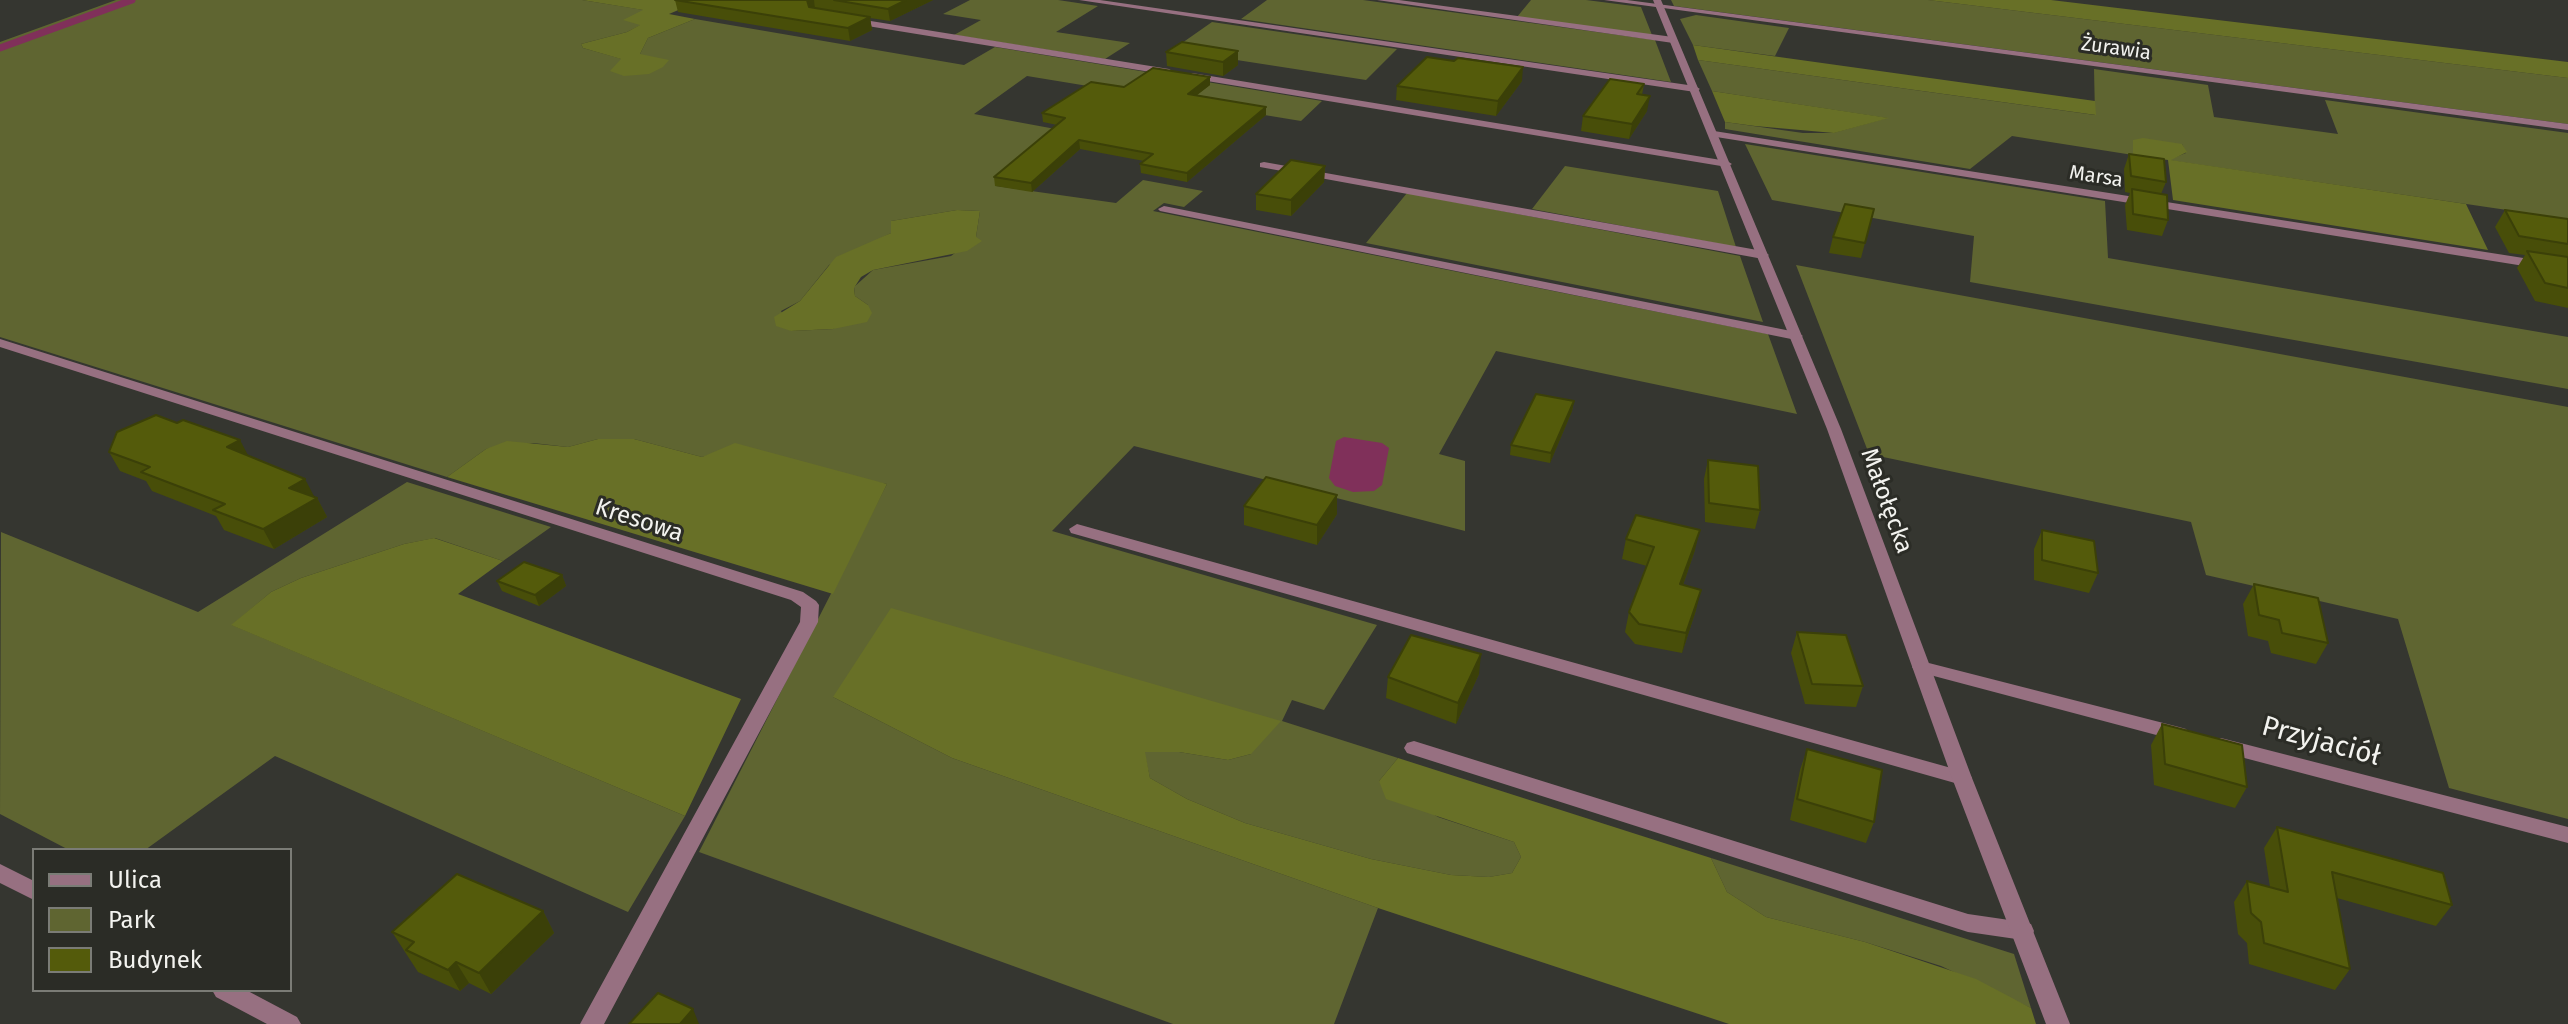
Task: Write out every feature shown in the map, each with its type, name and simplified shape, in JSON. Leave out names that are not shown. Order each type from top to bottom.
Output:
[{"type":"street","points":[[1083,0],[1695,89]]},
{"type":"street","points":[[1381,0],[1673,40]]},
{"type":"street","name":"Żurawia","points":[[1608,0],[1658,3],[2568,127]]},
{"type":"street","name":"Małołęcka","points":[[1658,3],[1796,336],[2058,1024]]},
{"type":"street","points":[[845,20],[1727,164]]},
{"type":"street","name":"Marsa","points":[[1714,134],[2568,269]]},
{"type":"street","points":[[1264,165],[1763,255]]},
{"type":"street","points":[[1164,209],[1796,336]]},
{"type":"street","name":"Kresowa","points":[[0,343],[797,596],[810,605],[809,622],[592,1024]]},
{"type":"street","points":[[1077,529],[1962,778]]},
{"type":"street","name":"Przyjaciół","points":[[1921,667],[2568,835]]},
{"type":"street","points":[[1414,748],[1968,923],[2023,931]]},
{"type":"street","points":[[0,873],[32,890]]},
{"type":"street","points":[[228,992],[289,1024]]},
{"type":"green space","points":[[116,0],[582,0],[644,10],[641,25],[627,32],[581,44],[583,48],[622,59],[640,54],[648,38],[695,19],[964,65],[995,47],[1322,101],[1301,121],[1027,76],[974,114],[1061,130],[996,186],[1116,203],[1143,180],[1203,191],[1184,207],[1164,203],[1153,211],[1768,334],[1797,414],[1496,351],[1439,454],[1465,461],[1465,531],[1134,446],[1052,531],[1377,625],[1324,710],[1292,700],[1282,721],[1398,758],[1379,781],[1438,817],[1514,842],[1521,857],[1512,873],[1489,877],[1451,875],[1371,859],[1245,823],[1187,799],[1150,778],[1144,752],[1179,752],[1228,760],[1251,754],[833,697],[952,758],[1378,908],[1334,1024],[1173,1024],[699,852],[887,484],[716,453],[702,457],[634,439],[598,439],[568,447],[533,443],[486,449],[447,477],[0,337],[0,42]],"holes":[[[957,210],[980,211],[976,237],[951,256],[873,270],[854,287],[855,296],[868,305],[833,329],[791,331],[781,311],[800,301],[829,265],[891,233],[891,221]]]},
{"type":"green space","points":[[582,0],[702,0],[669,14],[695,19],[648,38],[640,54],[669,60],[663,67],[649,74],[624,76],[610,71],[621,59],[583,48],[581,44],[627,32],[640,25],[623,20],[643,10]]},
{"type":"green space","points":[[970,0],[1058,0],[1098,6],[1056,32],[1130,43],[1105,59],[954,35],[981,20],[943,14]]},
{"type":"green space","points":[[1267,0],[1363,0],[1655,40],[1671,82],[1241,19]]},
{"type":"green space","points":[[1531,0],[1586,0],[1641,7],[1652,35],[1517,17]]},
{"type":"green space","points":[[1671,0],[1928,0],[2568,78],[2568,124],[1674,6]]},
{"type":"green space","points":[[1928,0],[2051,0],[2568,62],[2568,78]]},
{"type":"green space","points":[[1696,15],[1789,28],[1775,56],[1693,45],[1680,19]]},
{"type":"green space","points":[[1212,22],[1397,49],[1366,80],[1172,50]]},
{"type":"green space","points":[[1693,45],[2095,101],[2096,115],[1698,60]]},
{"type":"green space","points":[[1698,60],[2095,115],[2094,69],[2208,85],[2214,117],[2338,134],[2325,100],[2568,133],[2568,219],[2168,160],[2186,153],[2182,144],[2133,155],[2012,136],[1970,169],[1725,129],[1725,122],[1803,133],[1833,133],[1887,118],[1712,91]]},
{"type":"green space","points":[[1712,91],[1889,118],[1834,133],[1725,122]]},
{"type":"green space","points":[[2143,138],[2182,144],[2187,152],[2171,160],[2466,204],[2488,250],[2173,200],[2168,160],[2133,155],[2133,140]]},
{"type":"green space","points":[[1745,144],[2105,201],[2108,258],[2568,337],[2568,389],[1970,282],[1974,236],[1772,200]]},
{"type":"green space","points":[[1565,166],[1718,191],[1736,247],[1532,209]]},
{"type":"green space","points":[[1407,193],[1740,256],[1763,322],[1366,243]]},
{"type":"green space","points":[[957,210],[980,211],[976,237],[982,241],[967,251],[873,270],[861,277],[854,288],[855,296],[868,305],[872,313],[867,322],[833,329],[791,331],[776,326],[774,317],[800,301],[836,257],[891,233],[891,221]]},
{"type":"green space","points":[[1796,265],[2568,407],[2568,819],[2449,788],[2398,619],[2206,575],[2191,522],[1869,454]]},
{"type":"green space","points":[[598,439],[634,439],[702,457],[735,443],[887,484],[833,594],[447,477],[486,449],[507,441],[568,447]]},
{"type":"green space","points":[[407,482],[551,527],[503,561],[435,538],[404,544],[301,578],[271,592],[232,625],[685,816],[628,912],[275,756],[148,848],[65,848],[0,814],[1,532],[198,612]]},
{"type":"green space","points":[[434,538],[503,561],[458,594],[741,699],[685,816],[231,625],[271,592],[301,578],[404,544]]},
{"type":"green space","points":[[891,608],[1281,721],[1251,754],[1228,760],[1179,752],[1145,752],[1150,778],[1187,799],[1245,823],[1371,859],[1451,875],[1489,877],[1512,873],[1521,857],[1514,842],[1386,799],[1379,781],[1398,758],[1711,858],[1727,892],[1766,917],[1865,942],[1976,979],[2031,1008],[2036,1024],[1729,1024],[1378,908],[952,758],[833,697]]},
{"type":"green space","points":[[1711,858],[2014,954],[2031,1008],[1941,966],[1865,942],[1766,917],[1727,892]]},
{"type":"shaded area","points":[[1344,437],[1382,443],[1389,448],[1382,485],[1374,491],[1353,492],[1335,486],[1329,478],[1336,441]]},
{"type":"building","points":[[675,0],[807,0],[809,7],[870,17],[848,28]]},
{"type":"building","points":[[834,0],[906,0],[888,9]]},
{"type":"building","points":[[1182,42],[1238,51],[1223,62],[1166,52]]},
{"type":"building","points":[[1427,57],[1523,67],[1498,101],[1397,86]]},
{"type":"building","points":[[1153,68],[1210,77],[1188,94],[1266,107],[1187,173],[1140,164],[1153,154],[1079,140],[1031,183],[994,177],[1065,118],[1042,113],[1091,82],[1124,87]]},
{"type":"building","points":[[1610,79],[1644,84],[1637,94],[1650,96],[1632,124],[1583,116]]},
{"type":"building","points":[[2129,154],[2164,159],[2166,182],[2131,176]]},
{"type":"building","points":[[1291,160],[1325,166],[1291,200],[1256,194]]},
{"type":"building","points":[[2132,189],[2167,195],[2168,220],[2133,214]]},
{"type":"building","points":[[1845,204],[1874,209],[1865,243],[1833,237]]},
{"type":"building","points":[[2505,210],[2568,219],[2568,244],[2519,236]]},
{"type":"building","points":[[2527,251],[2568,257],[2568,288],[2545,283]]},
{"type":"building","points":[[1536,394],[1574,401],[1551,453],[1511,445]]},
{"type":"building","points":[[156,415],[177,423],[183,420],[240,440],[227,447],[305,479],[289,488],[317,498],[263,529],[213,510],[225,504],[141,472],[150,467],[109,452],[117,432]]},
{"type":"building","points":[[1708,460],[1758,466],[1760,510],[1709,503]]},
{"type":"building","points":[[1266,477],[1337,495],[1317,525],[1244,506]]},
{"type":"building","points":[[1636,515],[1700,530],[1680,584],[1701,590],[1686,633],[1639,624],[1629,612],[1654,547],[1626,539]]},
{"type":"building","points":[[2042,530],[2094,541],[2098,573],[2042,560]]},
{"type":"building","points":[[524,562],[562,575],[535,595],[497,581]]},
{"type":"building","points":[[2254,584],[2318,598],[2328,643],[2282,633],[2279,620],[2259,615]]},
{"type":"building","points":[[1797,632],[1846,635],[1863,686],[1812,684]]},
{"type":"building","points":[[1411,635],[1481,654],[1458,703],[1388,677]]},
{"type":"building","points":[[2162,724],[2242,745],[2247,787],[2165,764]]},
{"type":"building","points":[[1807,749],[1882,770],[1874,822],[1797,799]]},
{"type":"building","points":[[2277,827],[2443,873],[2452,905],[2332,872],[2350,969],[2264,943],[2261,922],[2251,913],[2247,881],[2288,892]]},
{"type":"building","points":[[457,874],[543,911],[479,973],[456,962],[448,970],[406,950],[414,942],[392,932]]},
{"type":"building","points":[[658,993],[693,1009],[680,1024],[629,1024]]},
{"type":"waterway","points":[[0,48],[132,0]]}]
